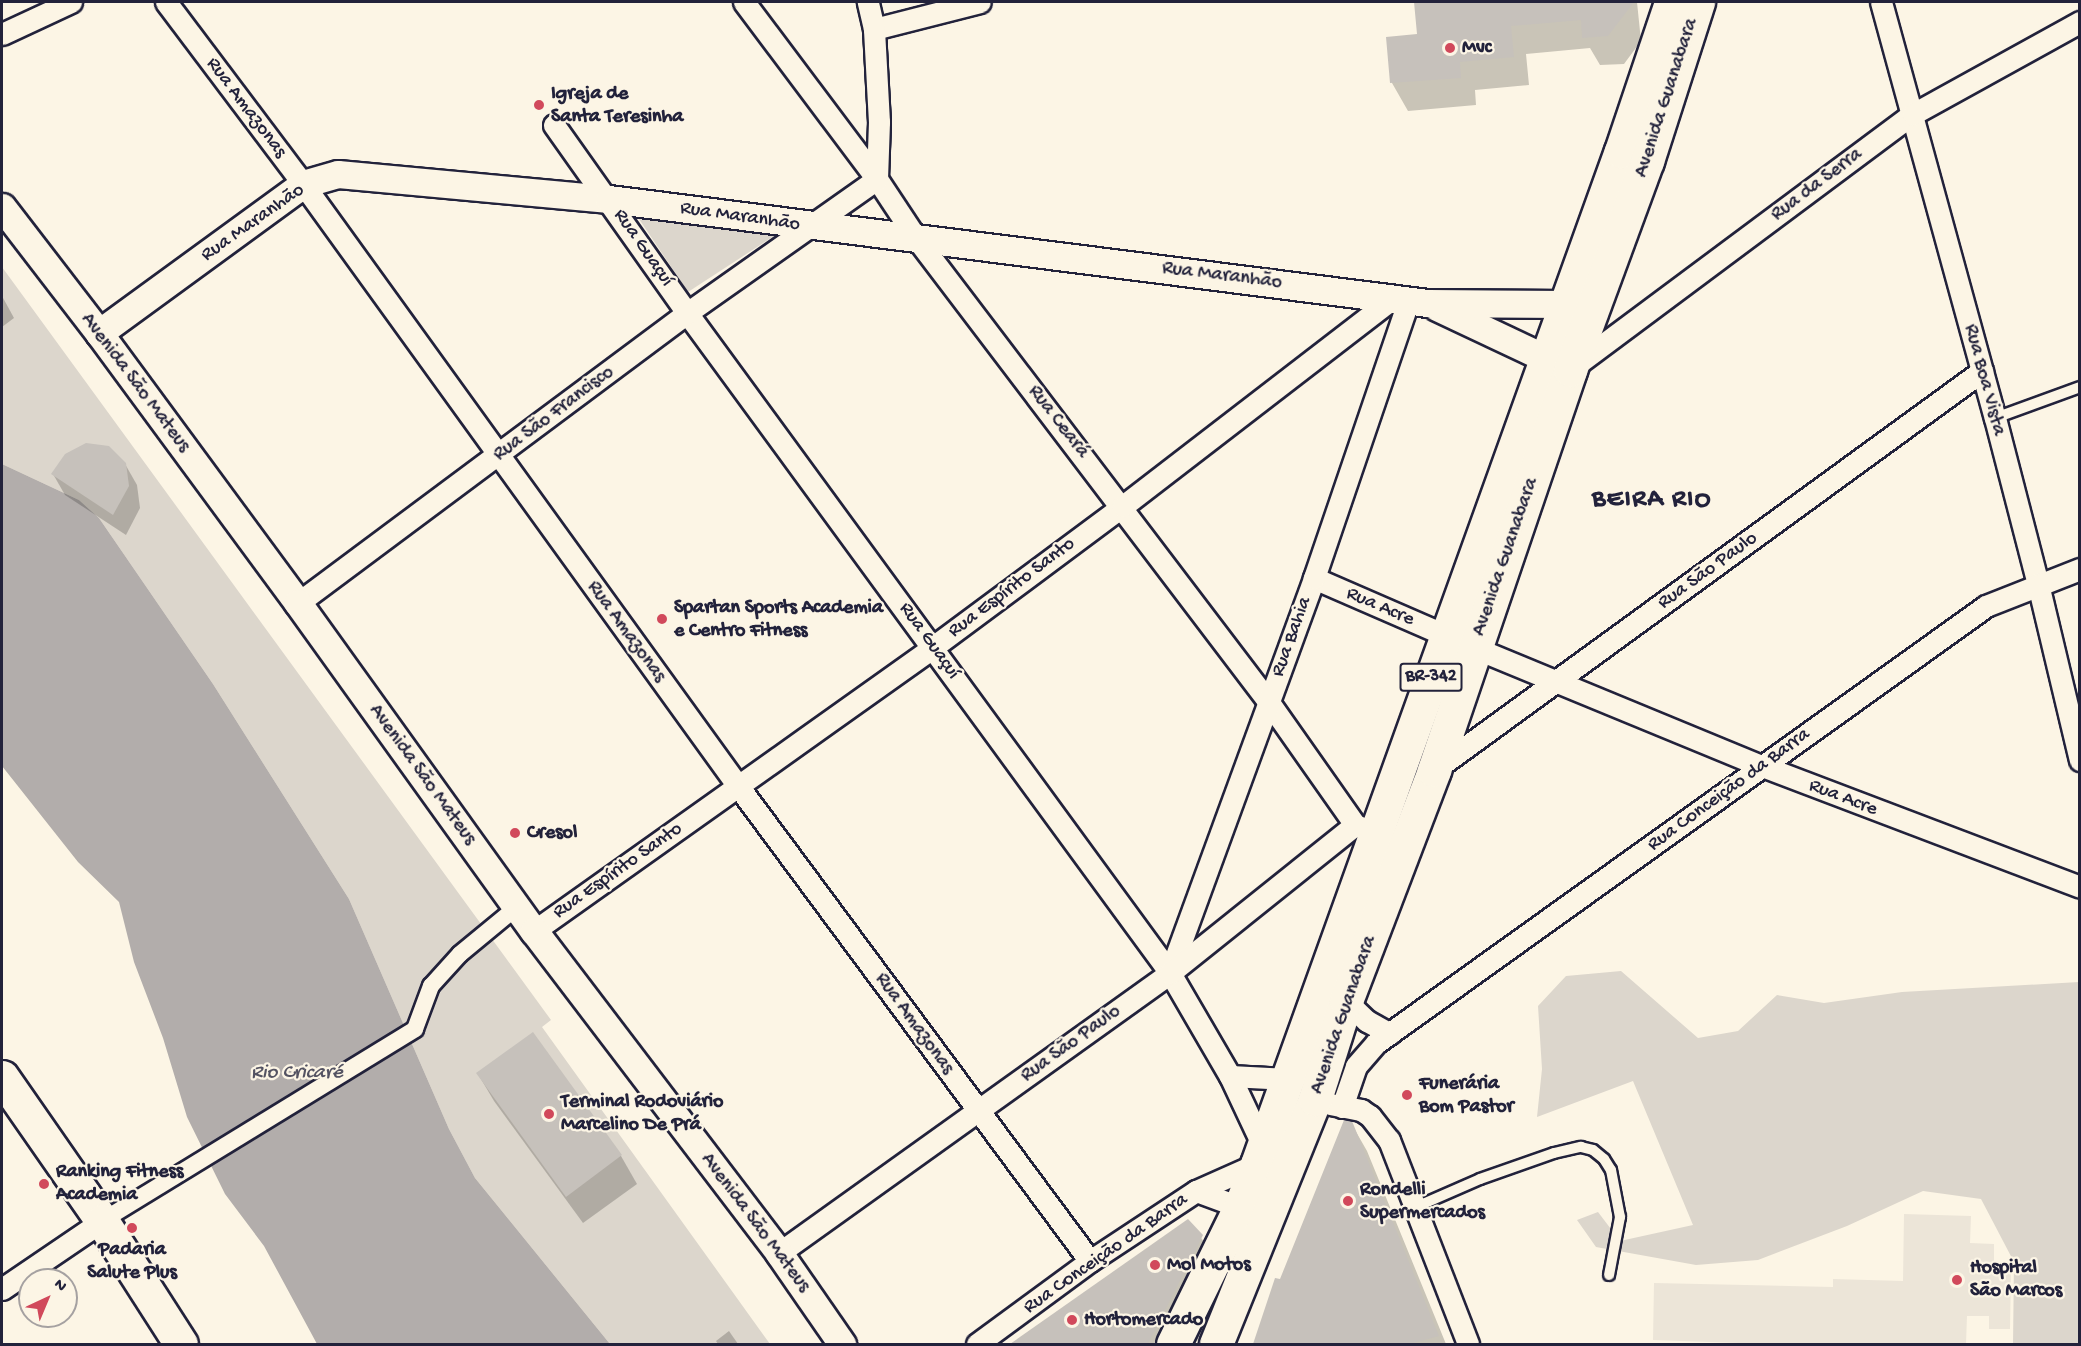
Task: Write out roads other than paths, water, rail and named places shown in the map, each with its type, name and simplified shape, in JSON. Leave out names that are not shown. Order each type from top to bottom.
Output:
[{"type":"main road","name":"Avenida Guanabara","points":[[1558,364],[1566,304],[1671,2]]},
{"type":"main road","name":"Avenida Guanabara","points":[[1173,1344],[1240,1208],[1287,1079],[1366,829],[1460,642],[1558,364],[1647,161],[1698,2]]},
{"type":"main road","name":"Avenida Guanabara","points":[[1216,1344],[1328,1103],[1346,1001],[1434,770],[1460,642]]},
{"type":"main road","points":[[2,1077],[102,1221],[181,1344]]},
{"type":"street","points":[[2,34],[71,2]]},
{"type":"street","name":"Rua Amazonas","points":[[166,2],[303,184],[738,786],[1090,1261]]},
{"type":"street","name":"Rua Ceará","points":[[744,2],[877,179],[916,238],[1123,506],[1366,829]]},
{"type":"street","points":[[868,2],[874,29],[879,122],[877,179]]},
{"type":"street","points":[[874,29],[980,2]]},
{"type":"street","name":"Rua Boa Vista","points":[[1881,2],[1995,418],[2076,730],[2079,760]]},
{"type":"street","name":"Rua da Serra","points":[[1558,364],[1913,114],[2079,22]]},
{"type":"street","name":"Rua Guaçuí","points":[[554,125],[609,199],[687,313],[1170,973],[1230,1076]]},
{"type":"street","name":"Rua Maranhão","points":[[99,333],[303,184],[338,174],[609,199],[1410,300],[1566,304]]},
{"type":"street","name":"Rua São Francisco","points":[[298,603],[499,456],[687,313],[877,179]]},
{"type":"street","name":"Avenida São Mateus","points":[[2,207],[99,333],[298,603],[534,931],[779,1253],[842,1344]]},
{"type":"street","name":"Rua Maranhão","points":[[1410,300],[1558,364]]},
{"type":"street","name":"Rua Espírito Santo","points":[[534,931],[933,647],[1123,506],[1410,300]]},
{"type":"street","name":"Rua Bahia","points":[[1170,973],[1314,578],[1410,300]]},
{"type":"street","name":"Rua São Paulo","points":[[1434,770],[1982,371]]},
{"type":"street","name":"Rua Conceição da Barra","points":[[1328,1103],[1376,1043],[1986,606],[2079,569]]},
{"type":"street","name":"Rua Acre","points":[[1314,578],[1460,642],[1762,766],[2079,887]]},
{"type":"street","name":"Rua São Paulo","points":[[779,1253],[1170,973],[1366,829]]},
{"type":"street","points":[[2,1289],[102,1221],[415,1029],[431,987],[460,954],[517,907]]},
{"type":"street","points":[[1346,1001],[1367,1021],[1390,1034]]},
{"type":"street","points":[[1196,1191],[1260,1155],[1230,1076],[1287,1079]]},
{"type":"street","points":[[1328,1103],[1361,1110],[1380,1125],[1394,1150],[1468,1344]]},
{"type":"street","name":"Rua Conceição da Barra","points":[[977,1344],[1090,1261],[1196,1191],[1240,1208]]},
{"type":"lane","points":[[1995,418],[2079,387]]},
{"type":"lane","points":[[1416,1207],[1480,1179],[1554,1153],[1581,1147],[1593,1150],[1604,1158],[1611,1170],[1620,1217],[1609,1275]]},
{"type":"water","name":"Rio Cricaré","points":[[2,464],[79,500],[99,518],[213,684],[349,899],[449,1129],[475,1178],[610,1344],[317,1344],[264,1246],[225,1194],[187,1117],[163,1038],[134,962],[119,902],[78,862],[2,766]]},
{"type":"place","name":"Mvc","points":[[1450,48]]},
{"type":"place","name":"Igreja de Santa Teresinha","points":[[539,105]]},
{"type":"place","name":"Spartan Sports Academia e Centro Fitness","points":[[662,619]]},
{"type":"place","name":"Cresol","points":[[515,833]]},
{"type":"place","name":"Funerária Bom Pastor","points":[[1407,1095]]},
{"type":"place","name":"Terminal Rodoviário Marcelino De Prá","points":[[549,1114]]},
{"type":"place","name":"Ranking Fitness Academia","points":[[44,1184]]},
{"type":"place","name":"Rondelli Supermercados","points":[[1348,1201]]},
{"type":"place","name":"Padaria Salute Plus","points":[[132,1228]]},
{"type":"place","name":"Mol Motos","points":[[1155,1265]]},
{"type":"place","name":"Hospital São Marcos","points":[[1957,1280]]},
{"type":"place","name":"Hortomercado","points":[[1072,1320]]},
{"type":"district","name":"BEIRA RIO","points":[[1652,501]]}]
